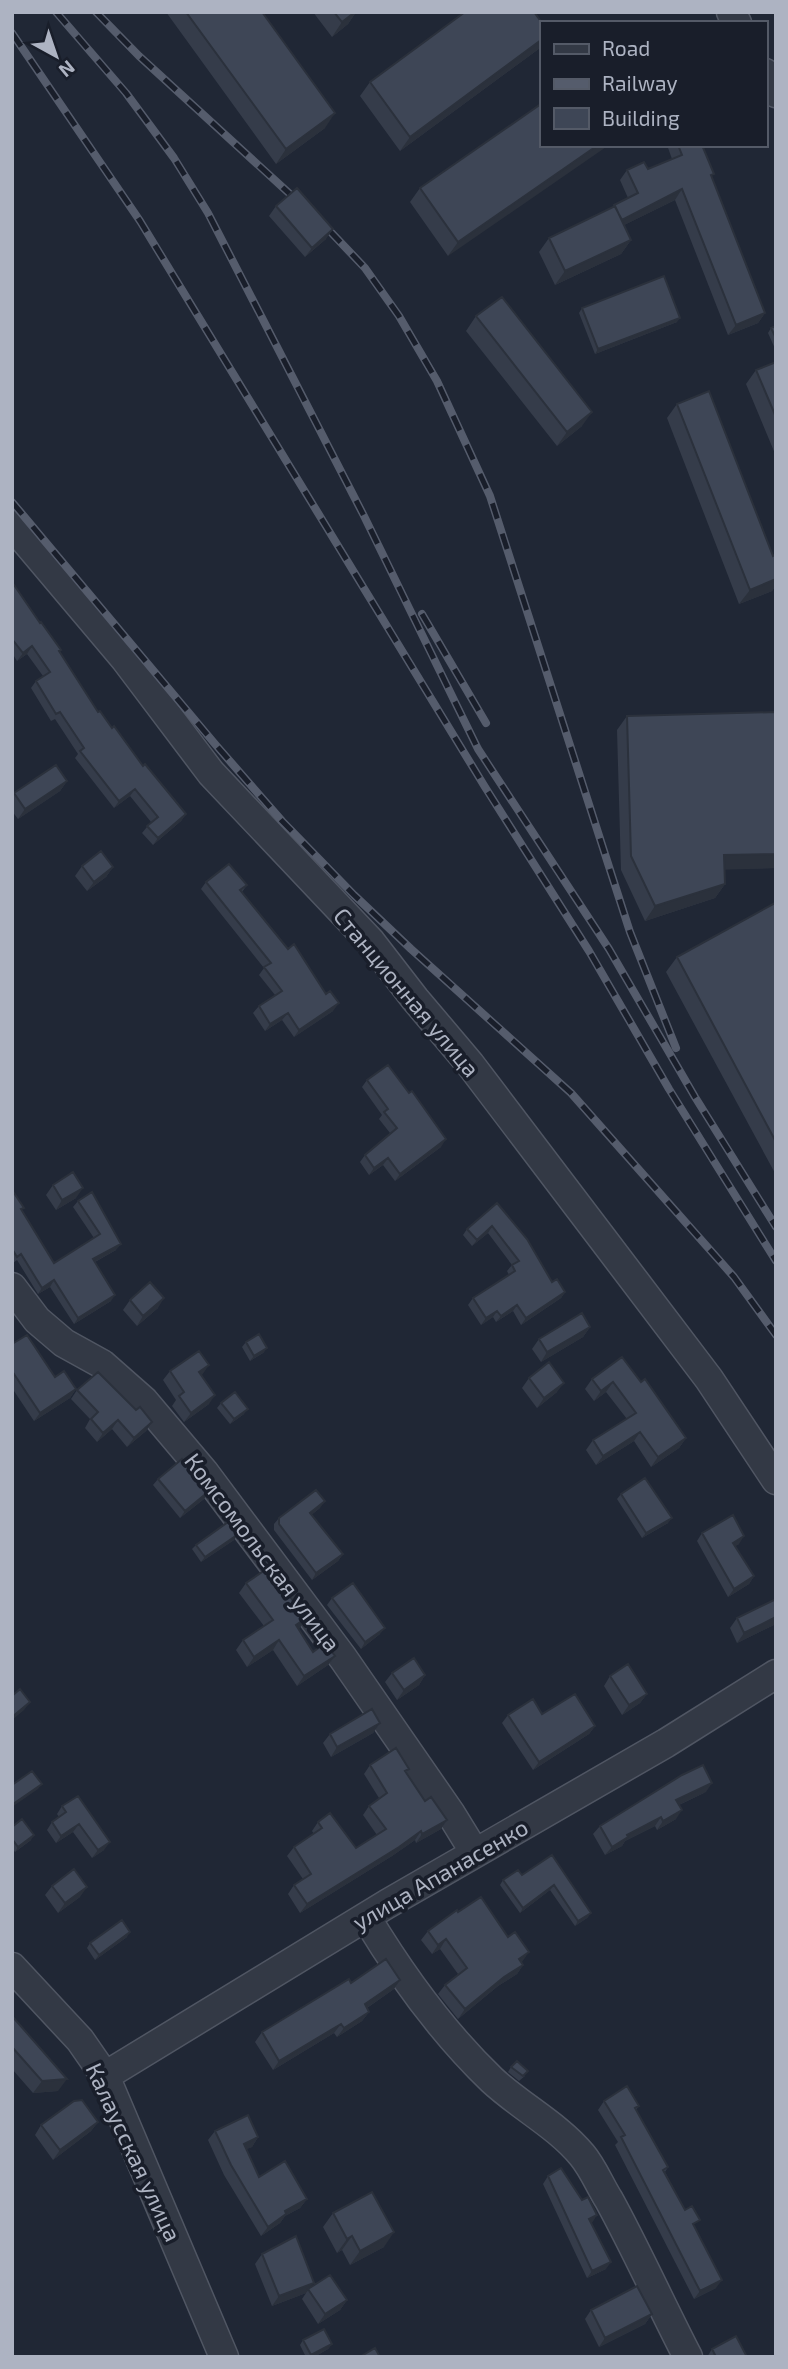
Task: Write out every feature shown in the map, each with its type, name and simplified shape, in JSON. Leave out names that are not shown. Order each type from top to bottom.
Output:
[{"type":"street","points":[[767,77],[776,93]]},
{"type":"street","name":"Станционная улица","points":[[12,525],[125,659],[211,773],[371,942],[470,1064],[709,1379],[776,1480]]},
{"type":"street","name":"Комсомольская улица","points":[[12,1287],[37,1321],[64,1343],[102,1364],[144,1401],[204,1472],[343,1658],[475,1853]]},
{"type":"street","name":"улица Апанасенко","points":[[105,2076],[366,1917],[666,1743],[776,1674]]},
{"type":"street","points":[[366,1917],[422,1999],[469,2056],[494,2082],[565,2135],[584,2157],[632,2241],[688,2357]]},
{"type":"street","name":"Калаусская улица","points":[[12,1967],[80,2040],[105,2076],[224,2357]]},
{"type":"building","points":[[186,12],[262,12],[335,113],[286,149]]},
{"type":"building","points":[[334,12],[355,12],[342,22]]},
{"type":"building","points":[[465,12],[534,12],[541,21],[540,41],[410,137],[370,82]]},
{"type":"building","points":[[540,105],[540,147],[595,147],[458,242],[420,188]]},
{"type":"building","points":[[679,147],[703,147],[714,174],[711,175],[765,313],[736,325],[682,189],[622,220],[614,205],[638,193],[627,170],[644,162],[648,169],[682,155]]},
{"type":"building","points":[[297,188],[333,229],[312,248],[276,206]]},
{"type":"building","points":[[615,206],[631,240],[565,271],[549,238]]},
{"type":"building","points":[[664,276],[680,318],[598,349],[582,308]]},
{"type":"building","points":[[502,297],[592,412],[567,432],[476,316]]},
{"type":"building","points":[[776,362],[776,417],[756,370]]},
{"type":"building","points":[[709,391],[773,556],[776,554],[776,579],[750,590],[677,404]]},
{"type":"building","points":[[12,582],[61,650],[59,651],[98,712],[100,711],[112,728],[114,726],[143,766],[145,764],[186,814],[158,838],[147,826],[158,817],[135,789],[119,801],[80,751],[84,748],[60,712],[56,714],[36,681],[50,672],[32,646],[23,653],[12,639]]},
{"type":"building","points":[[776,712],[776,854],[724,855],[725,884],[655,906],[631,856],[627,716]]},
{"type":"building","points":[[56,765],[67,781],[25,809],[14,793]]},
{"type":"building","points":[[101,851],[113,867],[94,882],[82,866]]},
{"type":"building","points":[[229,864],[247,885],[240,890],[288,949],[294,944],[326,994],[330,991],[339,1003],[299,1030],[288,1013],[270,1024],[259,1006],[282,991],[264,967],[271,963],[206,882]]},
{"type":"building","points":[[776,904],[776,1142],[677,957]]},
{"type":"building","points":[[388,1065],[409,1093],[412,1091],[446,1139],[400,1174],[388,1158],[374,1168],[365,1155],[397,1128],[384,1112],[388,1109],[367,1080]]},
{"type":"building","points":[[73,1172],[83,1188],[62,1200],[53,1185]]},
{"type":"building","points":[[12,1190],[54,1263],[100,1234],[78,1201],[92,1192],[121,1244],[93,1259],[115,1295],[78,1318],[54,1280],[42,1288],[21,1254],[17,1257],[12,1249]]},
{"type":"building","points":[[497,1203],[527,1239],[552,1282],[557,1279],[565,1292],[526,1318],[517,1305],[501,1316],[497,1311],[486,1318],[473,1298],[515,1271],[512,1265],[519,1261],[492,1226],[477,1240],[467,1229]]},
{"type":"building","points":[[150,1282],[164,1298],[143,1316],[130,1300]]},
{"type":"building","points":[[582,1313],[590,1327],[547,1352],[539,1339]]},
{"type":"building","points":[[259,1334],[267,1348],[254,1356],[246,1342]]},
{"type":"building","points":[[27,1335],[55,1377],[64,1371],[76,1389],[40,1413],[12,1371],[12,1344]]},
{"type":"building","points":[[199,1351],[209,1365],[199,1372],[215,1395],[191,1413],[179,1396],[184,1392],[170,1371]]},
{"type":"building","points":[[622,1357],[641,1382],[645,1379],[686,1438],[658,1457],[640,1432],[603,1456],[593,1440],[636,1413],[613,1382],[601,1391],[592,1379]]},
{"type":"building","points":[[549,1362],[564,1383],[544,1398],[529,1378]]},
{"type":"building","points":[[98,1372],[136,1410],[140,1407],[152,1422],[134,1438],[118,1420],[103,1433],[91,1419],[98,1412],[77,1390]]},
{"type":"building","points":[[235,1392],[248,1409],[234,1419],[221,1403]]},
{"type":"building","points":[[182,1459],[208,1492],[185,1511],[158,1479]]},
{"type":"building","points":[[645,1478],[672,1518],[646,1533],[621,1494]]},
{"type":"building","points":[[316,1490],[325,1501],[310,1513],[343,1554],[316,1573],[279,1524],[279,1518]]},
{"type":"building","points":[[733,1515],[744,1536],[733,1543],[754,1576],[734,1589],[702,1533]]},
{"type":"building","points":[[228,1522],[237,1535],[205,1557],[196,1545]]},
{"type":"building","points":[[268,1568],[306,1618],[296,1625],[313,1652],[325,1643],[335,1656],[304,1676],[279,1640],[254,1657],[243,1640],[273,1620],[246,1583]]},
{"type":"building","points":[[353,1583],[385,1628],[365,1642],[332,1598]]},
{"type":"building","points":[[776,1599],[776,1617],[744,1633],[737,1618]]},
{"type":"building","points":[[414,1658],[425,1675],[404,1690],[392,1673]]},
{"type":"building","points":[[628,1664],[647,1694],[629,1705],[610,1676]]},
{"type":"building","points":[[20,1689],[30,1702],[12,1717],[12,1696]]},
{"type":"building","points":[[575,1694],[595,1726],[539,1762],[508,1715],[533,1699],[542,1714]]},
{"type":"building","points":[[372,1709],[380,1723],[337,1747],[330,1734]]},
{"type":"building","points":[[396,1748],[409,1769],[405,1771],[425,1801],[431,1797],[447,1820],[422,1834],[421,1831],[307,1904],[294,1885],[311,1874],[294,1847],[322,1828],[318,1822],[330,1813],[356,1848],[386,1829],[369,1806],[387,1793],[370,1765]]},
{"type":"building","points":[[703,1765],[712,1783],[676,1800],[682,1810],[663,1821],[661,1817],[627,1835],[628,1837],[612,1847],[600,1826]]},
{"type":"building","points":[[32,1771],[42,1784],[13,1804],[12,1785]]},
{"type":"building","points":[[78,1796],[110,1842],[98,1850],[79,1824],[61,1836],[52,1822],[66,1812],[62,1806]]},
{"type":"building","points":[[22,1819],[34,1835],[18,1847],[12,1839],[12,1827]]},
{"type":"building","points":[[552,1855],[591,1913],[578,1921],[554,1885],[523,1908],[503,1880],[518,1870],[522,1875]]},
{"type":"building","points":[[74,1869],[87,1887],[65,1903],[52,1886]]},
{"type":"building","points":[[481,1897],[508,1937],[515,1932],[529,1952],[519,1959],[523,1965],[465,2009],[445,1985],[467,1968],[446,1939],[438,1945],[428,1931]]},
{"type":"building","points":[[122,1920],[130,1932],[99,1955],[90,1943]]},
{"type":"building","points":[[386,1959],[400,1980],[365,2004],[369,2012],[344,2028],[341,2024],[279,2061],[262,2032],[349,1979],[351,1983]]},
{"type":"building","points":[[12,2016],[67,2079],[42,2081],[12,2047]]},
{"type":"building","points":[[517,2061],[528,2071],[523,2076],[511,2067]]},
{"type":"building","points":[[627,2086],[639,2106],[635,2108],[668,2167],[663,2170],[685,2210],[692,2206],[700,2220],[693,2224],[722,2280],[700,2291],[621,2137],[625,2135],[604,2101]]},
{"type":"building","points":[[82,2100],[98,2122],[60,2150],[41,2125],[74,2101]]},
{"type":"building","points":[[248,2115],[258,2137],[244,2144],[259,2177],[285,2161],[307,2199],[285,2211],[286,2214],[268,2227],[231,2165],[215,2131]]},
{"type":"building","points":[[561,2168],[582,2200],[588,2197],[597,2215],[589,2219],[611,2262],[592,2271],[548,2176]]},
{"type":"building","points":[[372,2192],[394,2232],[360,2251],[352,2236],[347,2239],[333,2213]]},
{"type":"building","points":[[296,2236],[314,2283],[279,2296],[262,2254]]},
{"type":"building","points":[[330,2275],[347,2300],[325,2314],[308,2289]]},
{"type":"building","points":[[637,2286],[652,2314],[605,2338],[591,2310]]},
{"type":"building","points":[[324,2329],[332,2344],[311,2355],[303,2340]]},
{"type":"building","points":[[736,2336],[747,2357],[716,2357],[712,2349]]},
{"type":"building","points":[[375,2348],[380,2357],[360,2357]]},
{"type":"railway","points":[[56,12],[126,93],[174,158],[208,213],[364,516],[478,749],[609,949],[695,1097],[776,1227]]},
{"type":"railway","points":[[96,12],[139,56],[326,227],[365,268],[399,316],[437,381],[490,496],[630,932],[676,1048]]},
{"type":"railway","points":[[12,33],[140,221],[485,787],[589,951],[669,1089],[776,1261]]},
{"type":"railway","points":[[12,502],[282,821],[411,949],[571,1093],[734,1277],[776,1335]]},
{"type":"railway","points":[[422,614],[486,723]]}]
